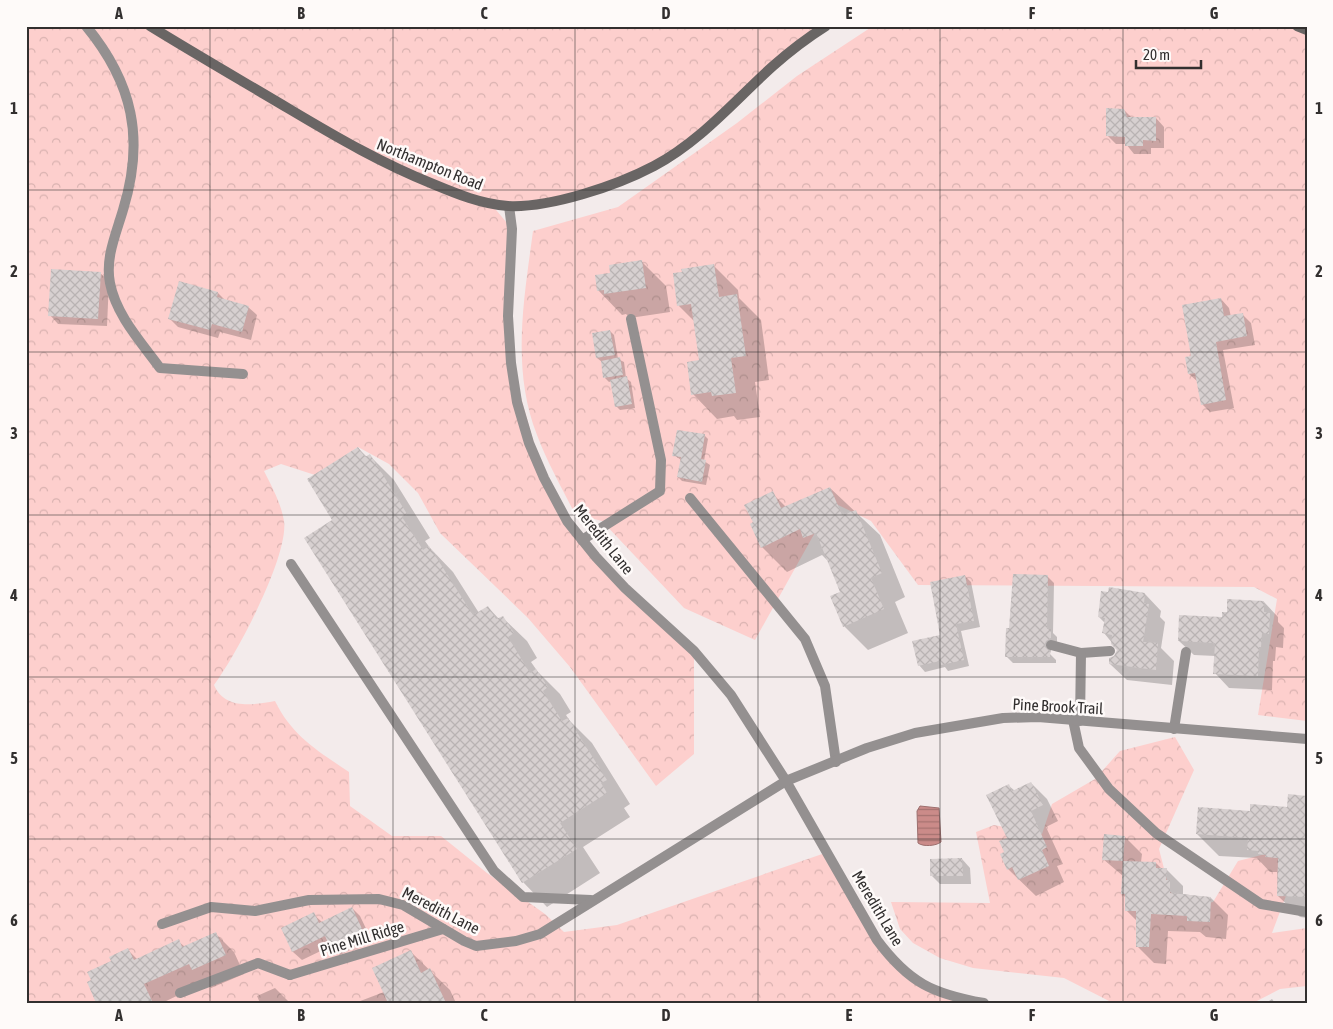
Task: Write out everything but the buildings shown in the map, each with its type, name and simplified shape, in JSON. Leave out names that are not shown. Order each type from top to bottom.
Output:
[{"type":"street","points":[[86,26],[104,48],[117,69],[127,97],[134,129],[135,163],[110,252],[110,283],[119,310],[160,368],[243,374]]},
{"type":"street","name":"Northampton Road","points":[[150,26],[367,155],[467,198],[509,206],[545,204],[616,182],[654,166],[703,134],[773,66],[799,44],[826,26]]},
{"type":"street","points":[[1297,26],[1307,30]]},
{"type":"street","name":"Meredith Lane","points":[[509,206],[512,253],[508,316],[511,363],[518,402],[529,442],[544,478],[567,521],[625,588],[694,651],[731,695],[786,781],[877,940],[892,960],[911,977],[933,991],[956,998],[984,1003]]},
{"type":"street","points":[[582,540],[660,491],[661,460],[631,319]]},
{"type":"street","points":[[690,498],[805,639],[825,686],[836,762]]},
{"type":"street","points":[[291,564],[494,871],[523,897],[591,900]]},
{"type":"street","points":[[1050,645],[1081,653],[1110,652]]},
{"type":"street","points":[[1174,729],[1186,652]]},
{"type":"street","points":[[1081,653],[1076,721],[1078,748],[1109,789],[1156,833],[1261,904],[1307,912]]},
{"type":"street","name":"Pine Brook Trail","points":[[786,781],[867,748],[915,733],[1003,718],[1038,717],[1307,739]]},
{"type":"street","name":"Meredith Lane","points":[[162,924],[211,907],[255,911],[309,900],[354,898],[392,901],[403,905],[442,929],[476,946],[516,941],[540,934],[591,900],[786,781]]},
{"type":"street","name":"Pine Mill Ridge","points":[[180,993],[258,963],[290,976],[442,929]]},
{"type":"green space","points":[[26,26],[826,26],[799,44],[703,134],[654,166],[570,197],[491,204],[512,229],[511,363],[544,478],[596,557],[694,651],[694,754],[656,786],[570,667],[528,618],[440,533],[418,493],[389,464],[358,447],[315,475],[281,464],[264,471],[281,508],[284,521],[283,537],[270,581],[259,605],[235,652],[214,685],[225,699],[232,702],[258,704],[275,701],[289,724],[307,742],[349,772],[350,806],[392,836],[441,836],[487,873],[545,914],[564,932],[617,925],[828,852],[877,940],[911,977],[984,1003],[26,1003]]},
{"type":"green space","points":[[873,26],[1285,26],[1307,34],[1307,721],[1258,715],[1277,599],[1254,587],[918,585],[871,521],[832,502],[755,640],[684,608],[602,521],[575,514],[537,435],[524,385],[522,359],[523,308],[533,231],[618,207],[737,123],[797,76]]},
{"type":"green space","points":[[1175,737],[1194,770],[1159,849],[1170,892],[1192,906],[1213,902],[1238,861],[1288,848],[1296,869],[1272,933],[1307,928],[1307,986],[1280,989],[1253,1003],[1113,1003],[1064,978],[973,968],[940,958],[913,943],[900,929],[891,902],[990,903],[976,832],[994,825],[1042,834],[1052,804],[1095,779],[1120,751]]},
{"type":"shaded area","points":[[920,806],[939,808],[941,842],[933,845],[918,843],[917,811]]}]
